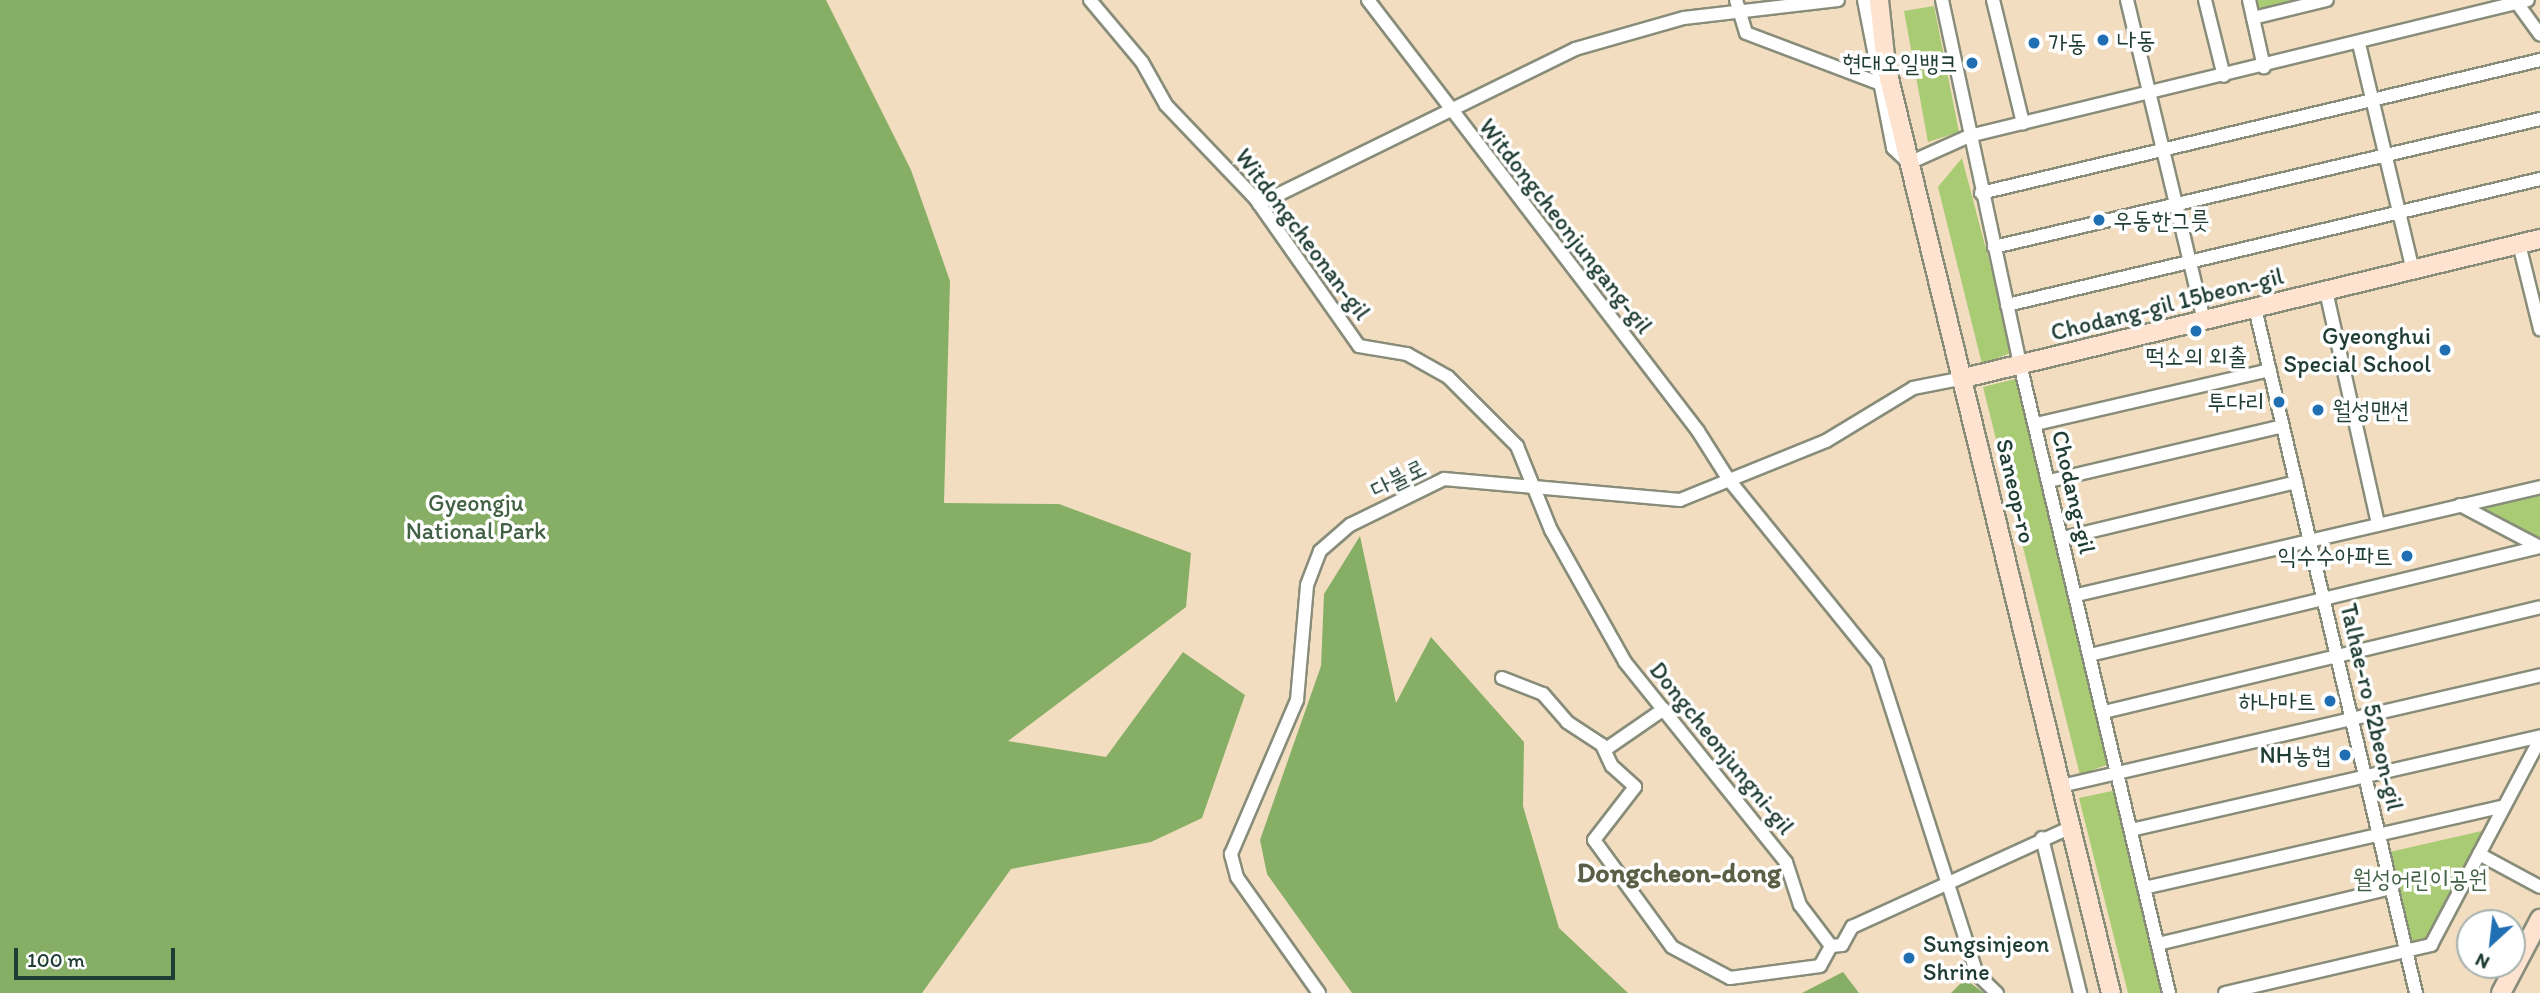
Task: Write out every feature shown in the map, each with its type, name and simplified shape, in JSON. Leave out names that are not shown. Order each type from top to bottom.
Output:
[{"type":"street","name":"Witdongcheonan-gil","points":[[1090,0],[1142,62],[1166,105],[1259,204],[1359,346],[1407,354],[1448,377],[1517,446],[1533,484]]},
{"type":"street","name":"Witdongcheonjungang-gil","points":[[1368,0],[1448,108],[1698,431],[1729,480],[1877,663],[1951,882],[1977,974],[1997,993]]},
{"type":"street","points":[[1259,204],[1448,108],[1620,33],[1737,5],[1838,0]]},
{"type":"street","points":[[1864,0],[1878,83],[1893,148],[1915,160],[1969,136],[2359,44],[2521,2],[2540,35]]},
{"type":"street","name":"Saneop-ro","points":[[1879,0],[2065,785],[2121,993]]},
{"type":"street","name":"Saneop-ro","points":[[1890,0],[1915,160]]},
{"type":"street","name":"Chodang-gil","points":[[1942,0],[2020,364],[2077,595],[2169,993]]},
{"type":"street","points":[[1993,0],[2023,123]]},
{"type":"street","points":[[2127,0],[2204,320]]},
{"type":"street","points":[[2206,0],[2224,76]]},
{"type":"street","points":[[2249,0],[2264,67]]},
{"type":"street","points":[[2253,18],[2327,0]]},
{"type":"street","points":[[1737,5],[1746,33],[1878,83]]},
{"type":"street","points":[[2359,44],[2413,270]]},
{"type":"street","points":[[1982,193],[2540,60]]},
{"type":"street","points":[[1994,247],[2540,119]]},
{"type":"street","points":[[2007,304],[2540,179]]},
{"type":"street","name":"Chodang-gil 15beon-gil","points":[[1969,377],[2540,239]]},
{"type":"street","points":[[2519,244],[2537,305],[2540,329]]},
{"type":"street","points":[[2326,291],[2378,524]]},
{"type":"street","name":"Talhae-ro 52beon-gil","points":[[2255,308],[2416,993]]},
{"type":"street","points":[[2036,424],[2270,370]]},
{"type":"street","name":"다불로","points":[[1319,993],[1237,877],[1231,854],[1297,700],[1307,585],[1320,551],[1350,525],[1444,479],[1533,484],[1681,500],[1826,441],[1913,388],[1969,377]]},
{"type":"street","points":[[2049,481],[2283,426]]},
{"type":"street","points":[[2063,538],[2296,482]]},
{"type":"street","name":"Dongcheonjungni-gil","points":[[1533,484],[1551,530],[1625,662],[1786,862],[1800,905],[1831,946]]},
{"type":"street","points":[[2077,595],[2540,486]]},
{"type":"street","points":[[2460,505],[2540,547]]},
{"type":"street","points":[[2090,655],[2540,547]]},
{"type":"street","points":[[2104,712],[2540,607]]},
{"type":"street","points":[[2065,785],[2540,675]]},
{"type":"street","points":[[1502,678],[1535,689],[1606,749],[1635,790],[1598,828],[1596,849],[1672,947],[1730,978],[1820,966],[1831,946],[1842,945],[1852,927],[2042,838],[2069,828]]},
{"type":"street","points":[[1606,749],[1664,709]]},
{"type":"street","points":[[2131,830],[2540,737]]},
{"type":"street","points":[[2225,993],[2407,953],[2431,945],[2540,737]]},
{"type":"street","name":"Saneop-ro","points":[[2065,785],[2069,828],[2111,993]]},
{"type":"street","points":[[2144,888],[2504,806]]},
{"type":"street","points":[[2042,838],[2080,993]]},
{"type":"street","points":[[2479,854],[2540,887]]},
{"type":"street","points":[[2158,944],[2392,888]]},
{"type":"street","points":[[2501,993],[2540,919]]},
{"type":"green space","name":"Gyeongju National Park","points":[[0,0],[826,0],[911,170],[950,281],[944,503],[1059,504],[1191,553],[1186,607],[1008,741],[1106,757],[1183,652],[1245,695],[1202,818],[1151,842],[1011,869],[922,993],[0,993]]},
{"type":"green space","points":[[2255,0],[2321,0],[2258,14]]},
{"type":"green space","points":[[1934,6],[1959,132],[1928,142],[1904,11]]},
{"type":"green space","points":[[1962,158],[2013,352],[1982,364],[1938,187]]},
{"type":"green space","points":[[2015,379],[2111,763],[2080,775],[1983,387]]},
{"type":"green space","points":[[2540,492],[2540,543],[2476,508]]},
{"type":"green space","points":[[1360,536],[1396,703],[1431,637],[1524,742],[1523,806],[1559,928],[1628,993],[1352,993],[1267,874],[1260,840],[1321,666],[1324,594]]},
{"type":"green space","points":[[2112,791],[2116,794],[2165,993],[2128,993],[2079,798]]},
{"type":"green space","name":"월성어린이공원","points":[[2486,830],[2427,940],[2401,949],[2381,854]]},
{"type":"green space","points":[[1843,972],[1859,993],[1802,993]]},
{"type":"green space","points":[[1965,979],[1984,993],[1951,993]]},
{"type":"place","name":"나동","points":[[2103,40]]},
{"type":"place","name":"가동","points":[[2034,43]]},
{"type":"place","name":"현대오일뱅크","points":[[1972,63]]},
{"type":"place","name":"우동한그릇","points":[[2099,220]]},
{"type":"place","name":"떡소의 외출","points":[[2196,331]]},
{"type":"place","name":"Gyeonghui Special School","points":[[2445,350]]},
{"type":"place","name":"투다리","points":[[2279,402]]},
{"type":"place","name":"월성맨션","points":[[2318,410]]},
{"type":"place","name":"익수수아파트","points":[[2407,556]]},
{"type":"place","name":"하나마트","points":[[2330,701]]},
{"type":"place","name":"NH농협","points":[[2345,755]]},
{"type":"place","name":"Sungsinjeon Shrine","points":[[1909,958]]},
{"type":"district","name":"Dongcheon-dong","points":[[1679,872]]}]
